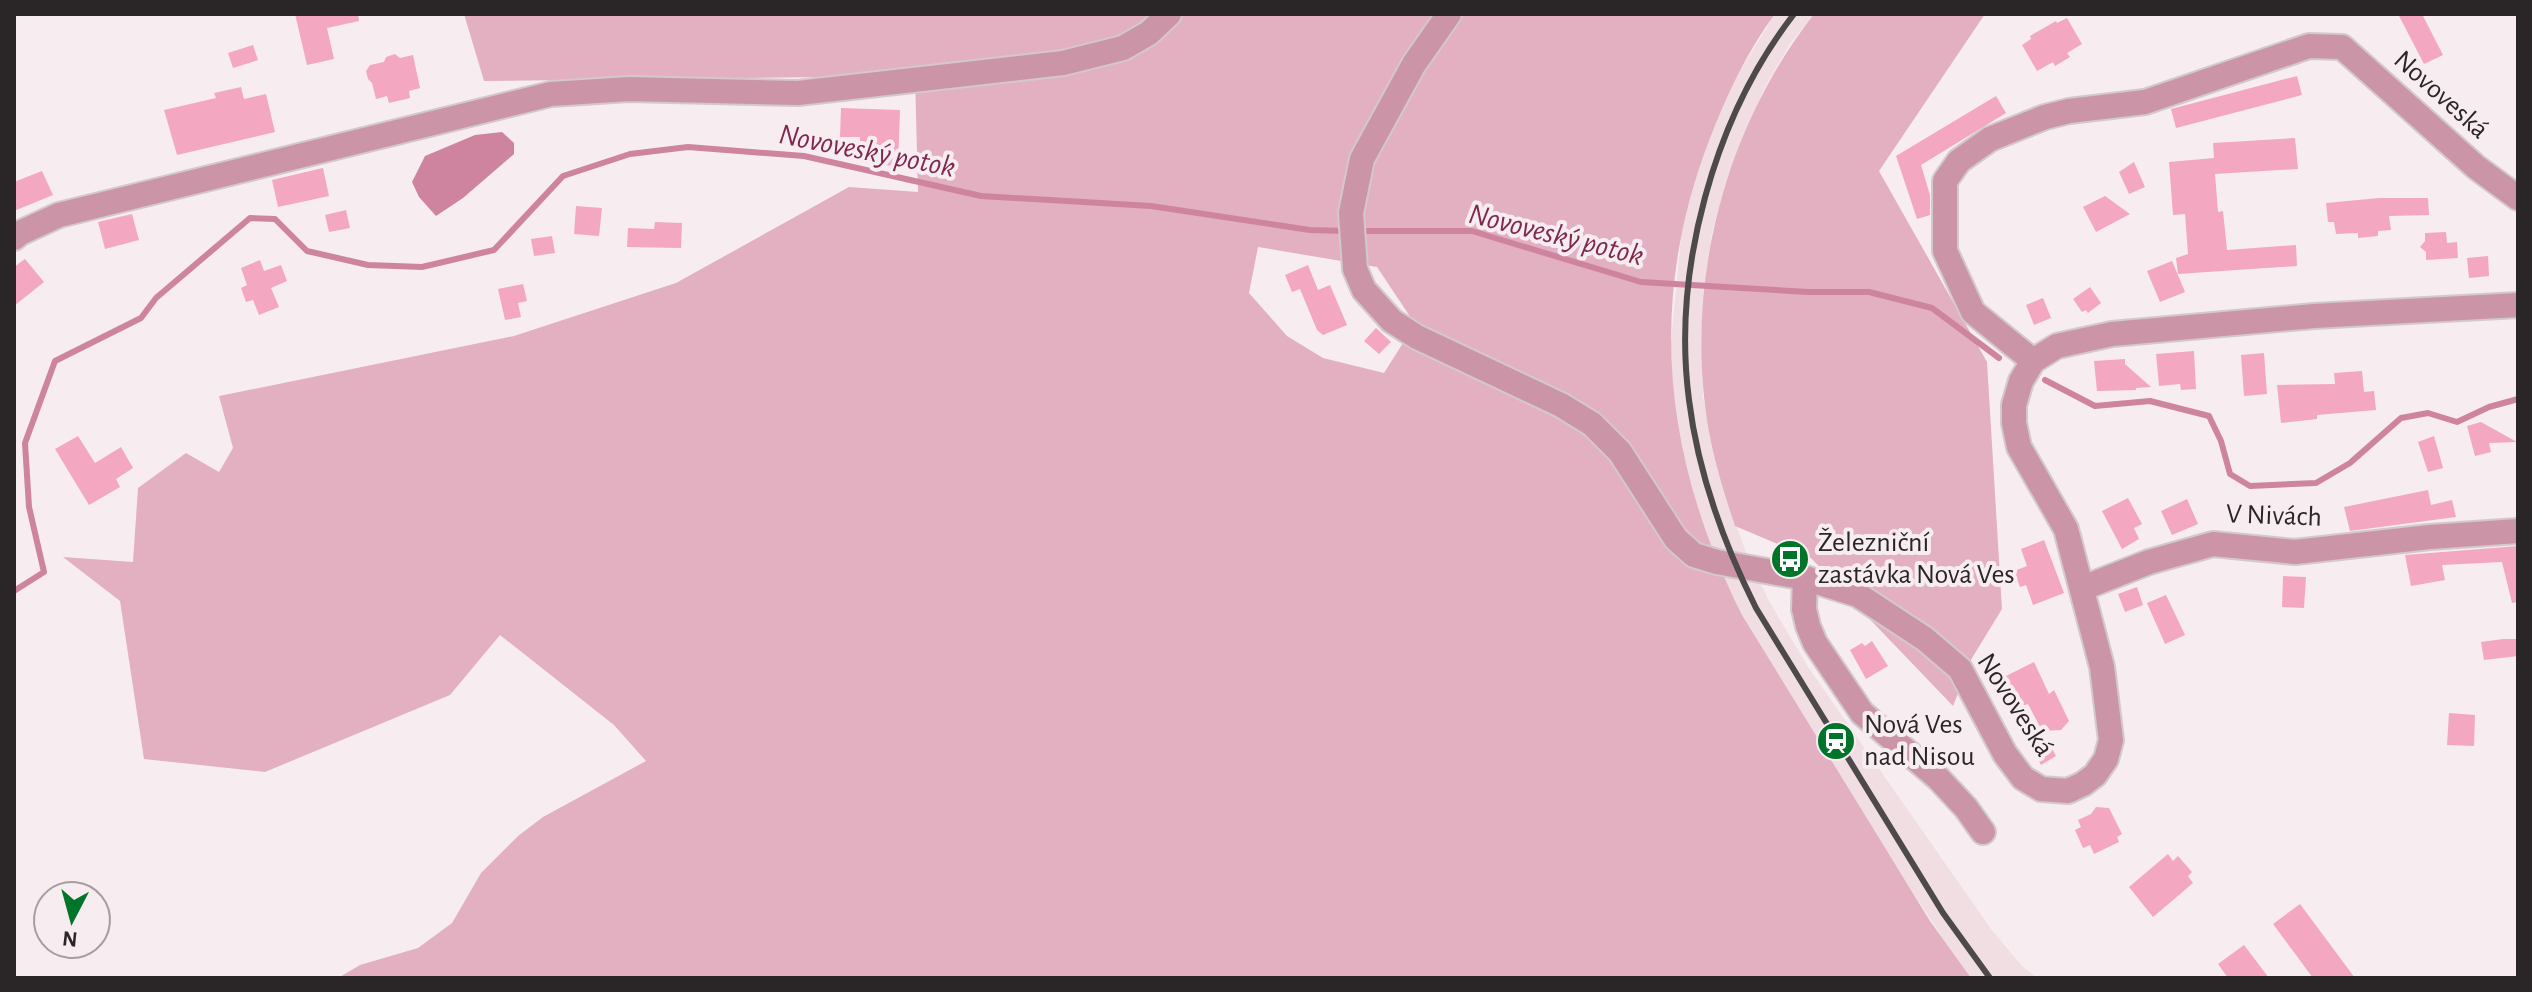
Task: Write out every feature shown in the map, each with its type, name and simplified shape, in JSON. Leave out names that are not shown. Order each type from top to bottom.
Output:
[{"type":"street","points":[[14,238],[59,215],[551,94],[629,89],[798,93],[1063,63],[1123,48],[1149,33],[1169,14]]},
{"type":"street","name":"Novoveská","points":[[1449,14],[1414,64],[1362,159],[1351,213],[1355,269],[1364,290],[1392,321],[1417,337],[1561,405],[1592,424],[1620,452],[1676,539],[1686,549],[1703,559],[1805,578],[1858,595],[1925,639],[1960,669],[2005,754],[2023,778],[2041,789],[2068,791],[2095,775],[2106,759],[2111,740],[2102,667],[2066,529],[2019,447],[2014,405],[2021,381],[2033,361],[1973,312],[1945,251],[1945,181],[1959,161],[1990,139],[2045,117],[2145,102],[2309,46],[2342,47],[2476,167],[2518,198]]},
{"type":"street","points":[[2033,361],[2057,346],[2112,334],[2314,316],[2518,305]]},
{"type":"street","name":"V Nivách","points":[[2083,588],[2149,562],[2213,544],[2295,552],[2518,531]]},
{"type":"street","points":[[1805,578],[1804,609],[1815,643],[1862,713],[1938,778],[1983,832]]},
{"type":"shaded area","points":[[464,14],[1775,14],[1755,43],[1731,90],[1710,138],[1690,199],[1677,260],[1671,320],[1673,380],[1681,439],[1695,498],[1742,615],[1930,921],[1971,978],[338,978],[360,965],[418,948],[452,923],[481,873],[518,836],[543,817],[646,761],[614,725],[500,635],[450,695],[265,772],[144,759],[120,601],[63,557],[133,562],[138,488],[186,453],[219,472],[233,448],[219,396],[514,336],[676,283],[849,187],[918,192],[915,76],[484,81]],"holes":[[[1258,247],[1377,267],[1415,324],[1384,373],[1323,358],[1287,336],[1249,293]]]},
{"type":"shaded area","points":[[1775,14],[1814,14],[1790,44],[1765,87],[1744,136],[1725,185],[1712,233],[1706,275],[1701,342],[1703,396],[1724,492],[1749,560],[1808,667],[1991,929],[2022,966],[2037,978],[1971,978],[1948,946],[1742,615],[1721,572],[1695,501],[1680,446],[1673,399],[1671,342],[1682,227],[1695,175],[1715,124],[1738,74]]},
{"type":"shaded area","points":[[1814,14],[1985,14],[1879,171],[1987,362],[2002,609],[1972,658],[1953,706],[1811,558],[1735,526],[1709,429],[1701,345],[1711,244],[1723,194],[1739,146],[1760,100],[1785,55]]},
{"type":"shaded area","points":[[502,132],[514,143],[514,154],[463,198],[436,216],[419,197],[412,182],[425,156],[475,135]]},
{"type":"building","points":[[295,14],[358,14],[359,21],[327,28],[334,59],[307,65]]},
{"type":"building","points":[[2398,14],[2422,14],[2443,55],[2424,64]]},
{"type":"building","points":[[2067,18],[2082,44],[2067,53],[2070,57],[2055,66],[2053,62],[2037,71],[2022,45],[2031,39],[2030,36]]},
{"type":"building","points":[[253,45],[258,60],[233,68],[228,53]]},
{"type":"building","points":[[395,54],[400,58],[413,55],[420,88],[409,91],[410,98],[389,103],[387,96],[376,99],[366,71],[370,65],[384,62],[386,57]]},
{"type":"building","points":[[2297,76],[2302,95],[2176,128],[2171,109]]},
{"type":"building","points":[[241,87],[244,99],[266,94],[275,132],[177,155],[164,110],[216,98],[214,93]]},
{"type":"building","points":[[1996,96],[2006,113],[1921,165],[1930,195],[1930,215],[1917,219],[1896,156]]},
{"type":"building","points":[[841,108],[900,110],[898,166],[870,161],[871,145],[860,145],[860,137],[840,137]]},
{"type":"building","points":[[2295,138],[2298,169],[2215,174],[2218,212],[2223,211],[2227,250],[2296,245],[2297,266],[2178,274],[2176,258],[2188,254],[2185,214],[2173,215],[2169,162],[2214,158],[2213,143]]},
{"type":"building","points":[[2134,162],[2145,187],[2129,194],[2119,172]]},
{"type":"building","points":[[323,168],[329,196],[278,207],[272,180]]},
{"type":"building","points":[[42,171],[53,195],[14,211],[14,182]]},
{"type":"building","points":[[2105,196],[2130,214],[2096,232],[2083,207]]},
{"type":"building","points":[[2428,198],[2429,215],[2389,216],[2391,230],[2378,231],[2378,236],[2358,238],[2358,233],[2336,234],[2334,222],[2328,222],[2326,203]]},
{"type":"building","points":[[576,206],[602,208],[599,236],[574,234]]},
{"type":"building","points":[[346,210],[350,228],[329,232],[325,215]]},
{"type":"building","points":[[132,214],[139,240],[105,249],[98,222]]},
{"type":"building","points":[[655,222],[682,223],[681,248],[627,247],[628,228],[654,229]]},
{"type":"building","points":[[2446,232],[2447,243],[2457,242],[2458,258],[2426,260],[2426,252],[2420,247],[2425,241],[2425,233]]},
{"type":"building","points":[[552,236],[555,253],[534,256],[531,239]]},
{"type":"building","points":[[2488,256],[2489,276],[2469,278],[2467,258]]},
{"type":"building","points":[[25,259],[44,282],[14,306],[14,267]]},
{"type":"building","points":[[260,260],[264,271],[281,265],[287,281],[271,288],[279,307],[259,315],[253,300],[246,302],[241,288],[247,285],[241,268]]},
{"type":"building","points":[[2172,261],[2185,292],[2160,302],[2147,271]]},
{"type":"building","points":[[1308,265],[1318,290],[1330,285],[1347,325],[1323,335],[1317,330],[1300,289],[1292,292],[1285,275]]},
{"type":"building","points":[[523,284],[527,301],[518,303],[521,317],[505,320],[498,289]]},
{"type":"building","points":[[2090,287],[2101,303],[2088,313],[2086,310],[2082,312],[2073,299]]},
{"type":"building","points":[[2043,298],[2051,318],[2034,325],[2026,305]]},
{"type":"building","points":[[1376,328],[1391,342],[1379,354],[1364,341]]},
{"type":"building","points":[[2194,351],[2196,389],[2181,390],[2180,384],[2159,386],[2156,354]]},
{"type":"building","points":[[2264,353],[2267,394],[2244,396],[2241,355]]},
{"type":"building","points":[[2125,359],[2125,364],[2151,387],[2097,391],[2094,361]]},
{"type":"building","points":[[2362,371],[2364,392],[2374,391],[2376,410],[2317,415],[2317,419],[2281,423],[2277,385],[2335,384],[2334,373]]},
{"type":"building","points":[[2481,422],[2517,442],[2489,443],[2491,452],[2475,456],[2467,426]]},
{"type":"building","points":[[78,436],[95,463],[121,447],[133,468],[116,479],[120,487],[89,505],[55,449]]},
{"type":"building","points":[[2434,436],[2443,468],[2428,472],[2418,442]]},
{"type":"building","points":[[2428,490],[2431,505],[2452,500],[2456,517],[2350,531],[2344,507]]},
{"type":"building","points":[[2128,498],[2142,524],[2134,528],[2139,539],[2122,549],[2102,511]]},
{"type":"building","points":[[2187,499],[2198,524],[2172,535],[2161,511]]},
{"type":"building","points":[[2044,540],[2064,593],[2033,605],[2026,585],[2020,587],[2014,571],[2027,566],[2021,549]]},
{"type":"building","points":[[2518,546],[2518,602],[2512,603],[2502,562],[2442,565],[2445,580],[2411,586],[2405,555]]},
{"type":"building","points":[[2283,576],[2306,577],[2304,608],[2282,607]]},
{"type":"building","points":[[2137,587],[2143,605],[2125,612],[2118,594]]},
{"type":"building","points":[[2166,595],[2185,635],[2165,644],[2147,603]]},
{"type":"building","points":[[2518,639],[2518,656],[2484,660],[2481,642]]},
{"type":"building","points":[[1872,641],[1888,666],[1866,679],[1850,650]]},
{"type":"building","points":[[2034,662],[2049,694],[2054,690],[2069,721],[2061,730],[2042,731],[2028,704],[2020,707],[2006,676]]},
{"type":"building","points":[[2449,713],[2475,715],[2474,746],[2447,745]]},
{"type":"building","points":[[2048,741],[2056,756],[2041,765],[2033,749]]},
{"type":"building","points":[[2096,807],[2109,808],[2122,834],[2117,837],[2119,842],[2094,854],[2090,845],[2083,848],[2075,830],[2081,827],[2078,820],[2091,814]]},
{"type":"building","points":[[2168,854],[2173,861],[2178,856],[2192,872],[2188,876],[2193,883],[2153,917],[2129,887]]},
{"type":"building","points":[[2300,904],[2355,978],[2313,978],[2273,924]]},
{"type":"building","points":[[2244,945],[2269,978],[2228,978],[2218,964]]},
{"type":"waterway","name":"Novoveský potok","points":[[14,591],[44,572],[29,507],[25,443],[55,361],[141,318],[156,298],[250,218],[275,219],[307,251],[368,265],[422,267],[494,250],[563,176],[630,154],[688,147],[804,156],[981,196],[1151,206],[1310,230],[1347,231]]},
{"type":"waterway","name":"Novoveský potok","points":[[1358,231],[1472,231],[1641,282],[1808,292],[1869,292],[1932,308],[1999,358]]},
{"type":"waterway","name":"Novoveský potok","points":[[2045,380],[2095,406],[2150,401],[2209,416],[2221,441],[2230,474],[2250,486],[2316,483],[2350,463],[2401,418],[2428,413],[2457,422],[2489,407],[2518,399]]},
{"type":"railway","points":[[1794,14],[1741,99],[1705,197],[1687,299],[1685,350],[1693,427],[1714,507],[1756,608],[1943,913],[1990,978]]},
{"type":"place","name":"Železniční zastávka Nová Ves","points":[[1790,559]]},
{"type":"place","name":"Nová Ves nad Nisou","points":[[1836,741]]}]
